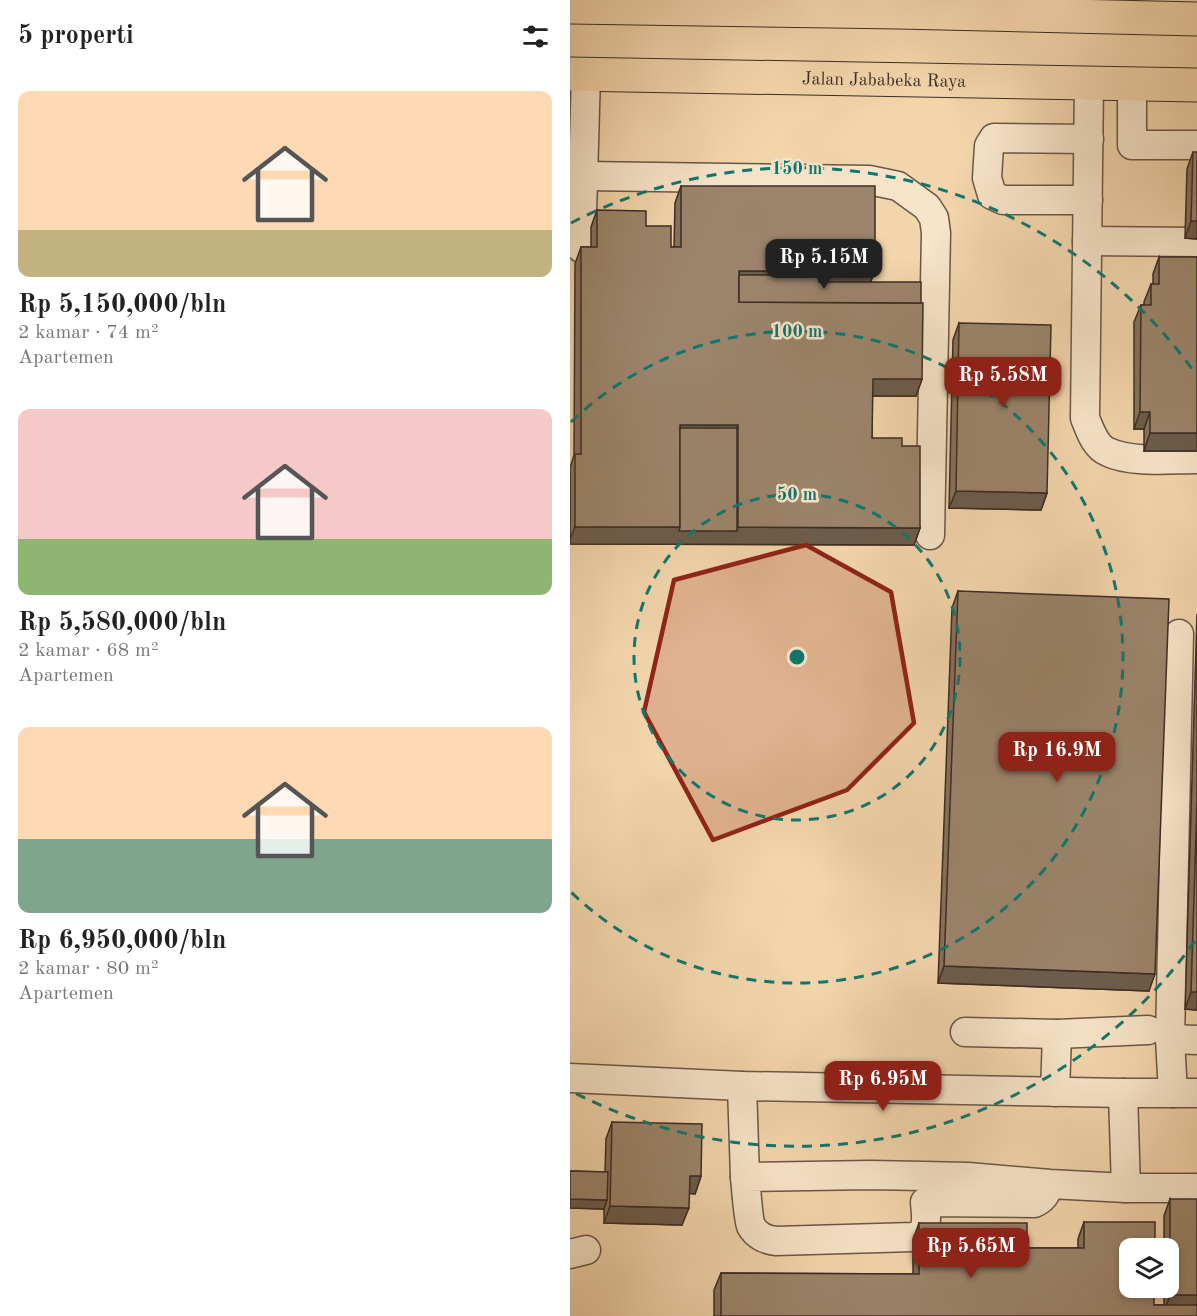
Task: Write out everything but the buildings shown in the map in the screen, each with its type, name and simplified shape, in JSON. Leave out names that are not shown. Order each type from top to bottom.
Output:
[{"type":"main road","points":[[570,7],[899,6],[1197,19]]},
{"type":"main road","name":"Jalan Jababeka Raya","points":[[578,74],[1197,85]]},
{"type":"street","points":[[578,74],[584,176],[580,248]]},
{"type":"street","points":[[1089,84],[1085,418],[1092,437],[1107,452],[1134,459],[1197,459]]},
{"type":"street","points":[[1132,84],[1132,145],[1197,145]]},
{"type":"street","points":[[1088,200],[1003,200],[992,195],[987,178],[988,146],[994,138],[1089,139]]},
{"type":"street","points":[[584,176],[869,180],[898,186],[927,207],[934,218],[936,233],[930,535]]},
{"type":"street","points":[[1087,242],[1197,242]]},
{"type":"street","points":[[570,1078],[742,1086],[1185,1093],[1172,1036],[1179,634]]},
{"type":"street","points":[[965,1032],[1172,1036]]},
{"type":"street","points":[[1055,1092],[1057,1034]]},
{"type":"street","points":[[742,1086],[745,1177],[751,1225],[768,1240],[914,1237],[924,1232],[924,1189]]},
{"type":"street","points":[[1124,1093],[1126,1188]]},
{"type":"street","points":[[745,1177],[870,1174],[924,1189],[968,1177],[1126,1188],[1197,1188]]},
{"type":"highlighted area","points":[[806,545],[891,592],[914,723],[847,790],[713,840],[644,712],[674,580]]}]
